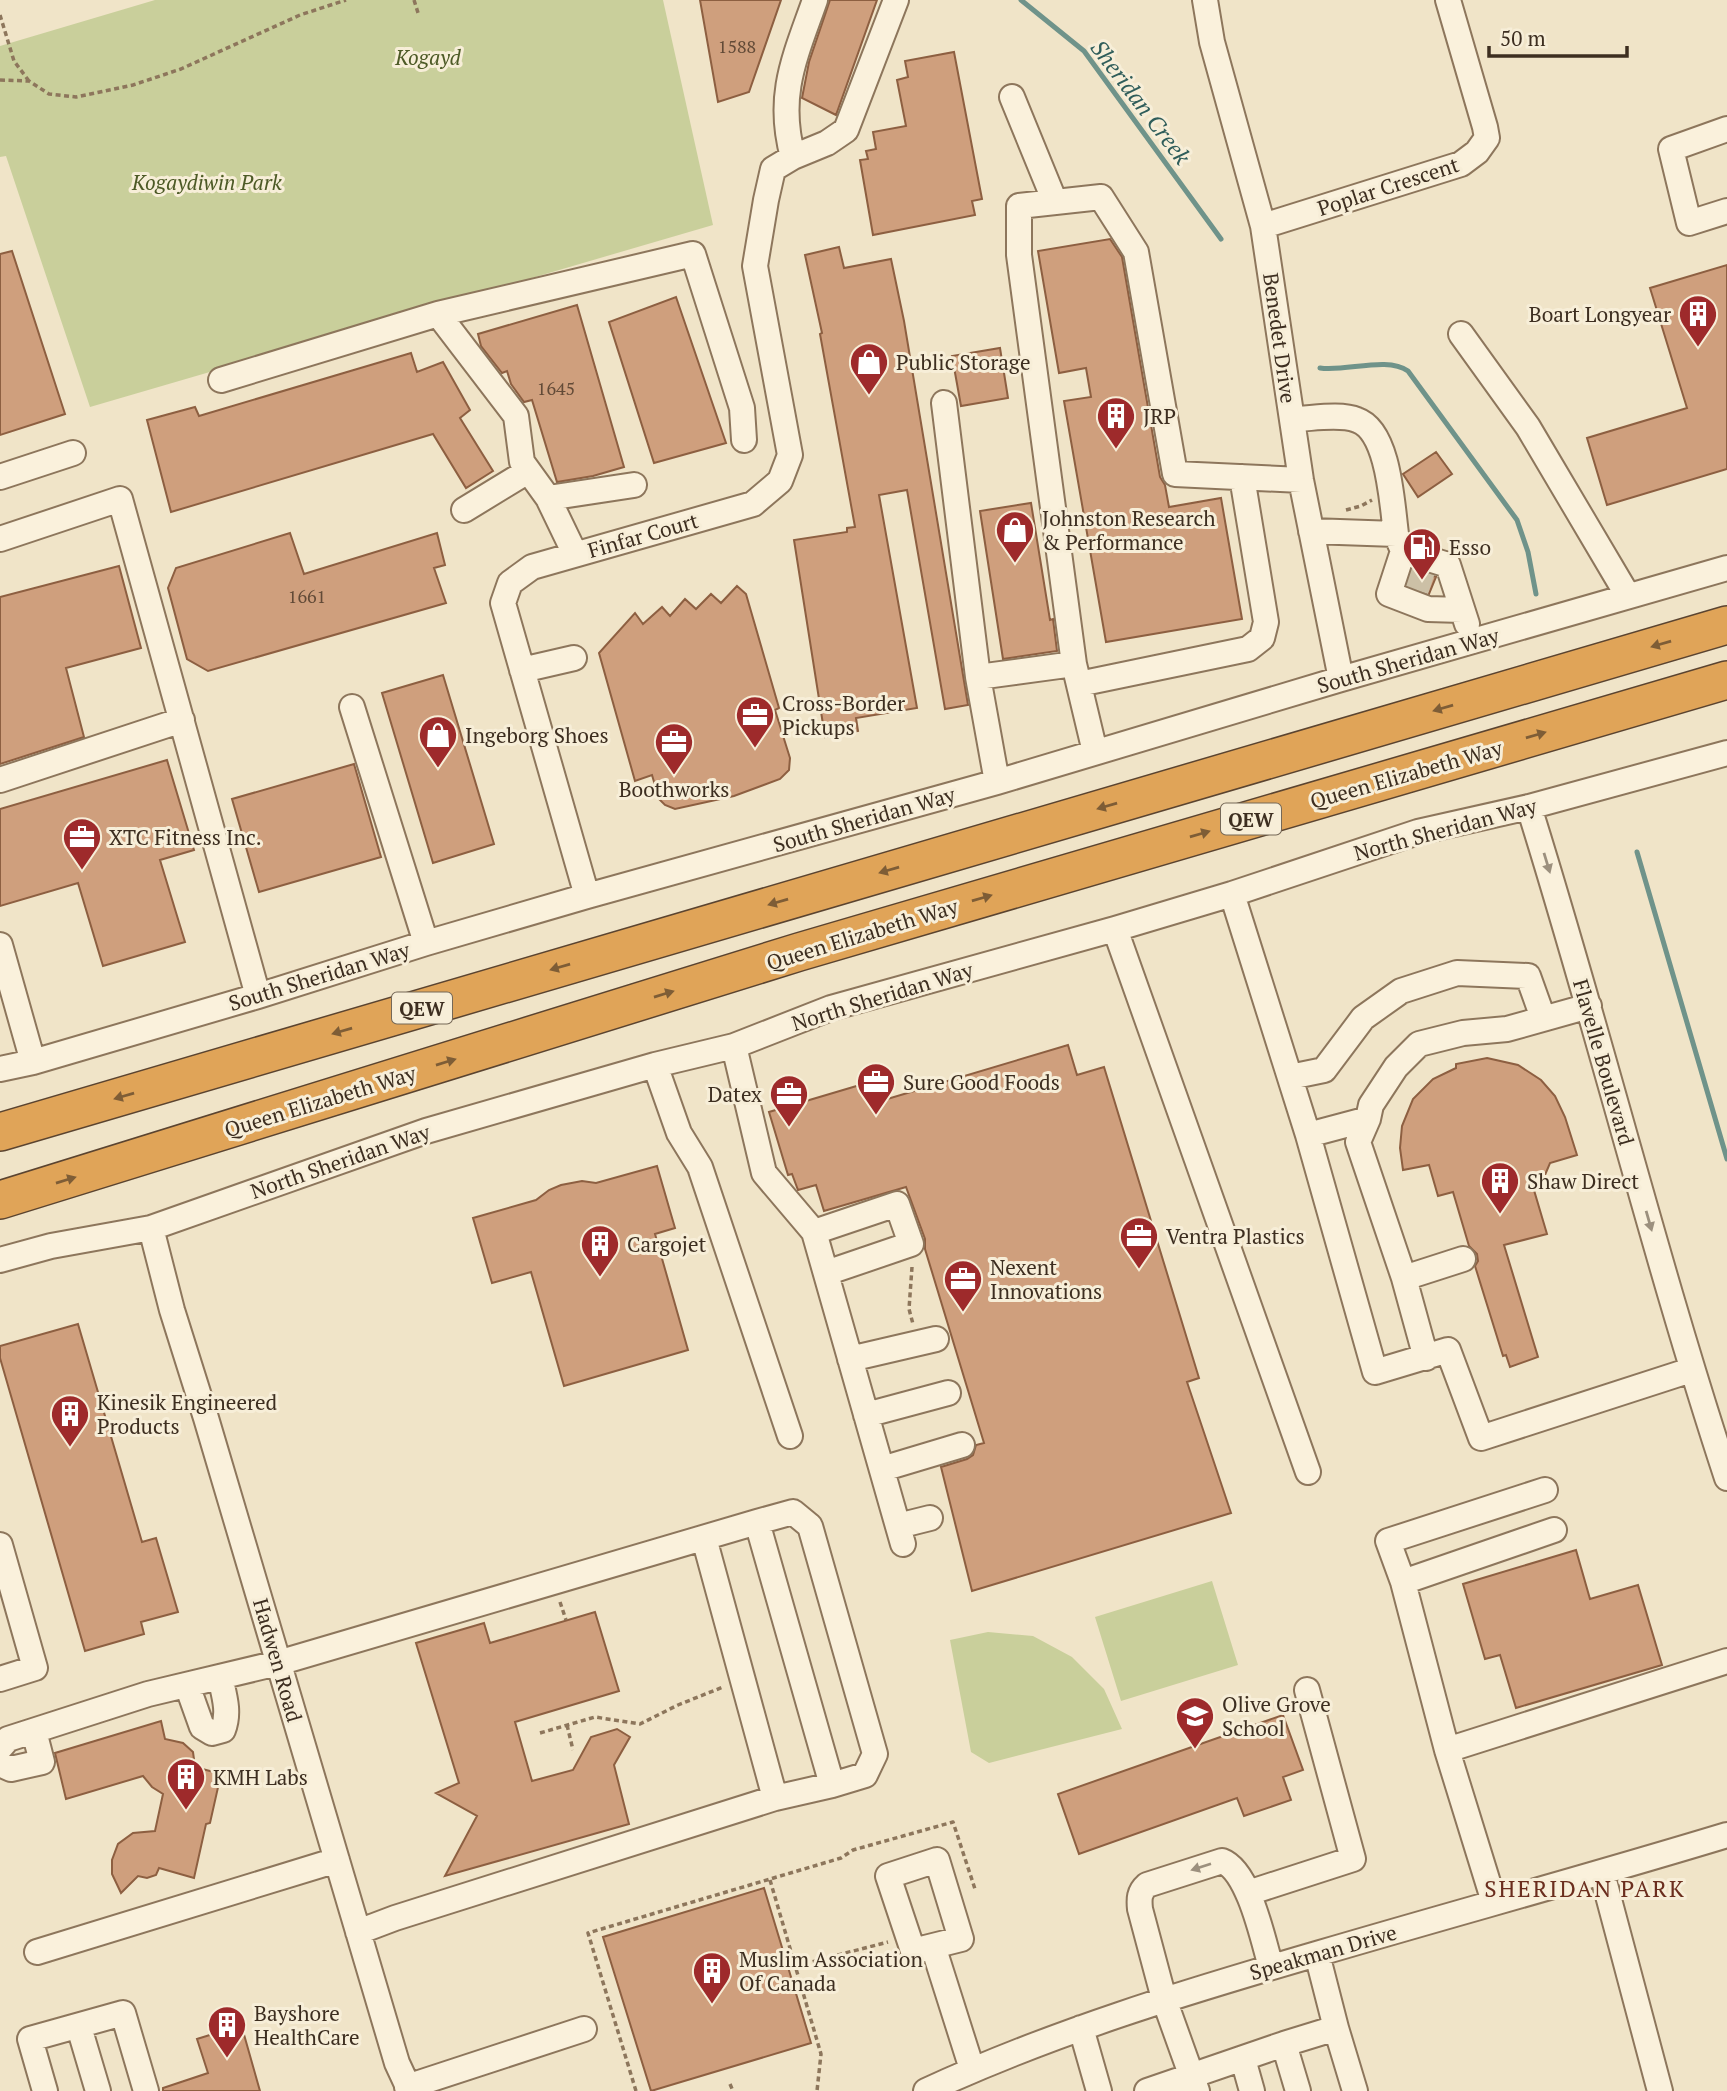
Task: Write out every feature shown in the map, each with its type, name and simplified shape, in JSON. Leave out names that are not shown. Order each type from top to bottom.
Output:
[{"type":"highway","name":"QEW","points":[[0,1132],[1727,625]]},
{"type":"highway","name":"Queen Elizabeth Way","points":[[0,1199],[799,952],[1727,680]]},
{"type":"street","points":[[815,0],[789,73],[783,163],[827,143],[846,130],[896,0]]},
{"type":"street","name":"Benedet Drive","points":[[1205,0],[1212,41],[1263,226],[1301,481],[1341,679]]},
{"type":"street","name":"Poplar Crescent","points":[[1263,226],[1461,164],[1477,152],[1487,138],[1485,127],[1448,0]]},
{"type":"street","points":[[1012,97],[1055,202]]},
{"type":"street","points":[[1727,129],[1671,149],[1689,223],[1727,211]]},
{"type":"street","name":"Finfar Court","points":[[587,896],[503,603],[510,583],[532,567],[753,504],[779,481],[790,455],[755,266],[765,200],[783,163]]},
{"type":"street","points":[[1095,752],[1077,674],[1020,256],[1019,206],[1101,197],[1136,252],[1175,474],[1301,481]]},
{"type":"street","points":[[220,380],[438,314],[693,254],[742,408],[744,440]]},
{"type":"street","points":[[438,314],[516,416],[522,462],[548,498],[575,554]]},
{"type":"street","points":[[1461,334],[1528,427],[1628,596]]},
{"type":"street","points":[[944,403],[978,677],[998,782]]},
{"type":"street","points":[[1292,419],[1349,417],[1360,420],[1371,429],[1380,443],[1401,557],[1389,594],[1428,609],[1450,595]]},
{"type":"street","points":[[0,477],[73,453]]},
{"type":"street","points":[[464,510],[528,471]]},
{"type":"street","points":[[978,677],[1077,674],[1248,649],[1262,638],[1266,622],[1242,477]]},
{"type":"street","points":[[548,498],[635,485]]},
{"type":"street","points":[[0,539],[120,499],[258,996]]},
{"type":"street","points":[[1310,525],[1401,557],[1448,565],[1450,595],[1473,641]]},
{"type":"street","name":"South Sheridan Way","points":[[0,1069],[33,1062],[258,996],[587,896],[998,782],[1341,679],[1727,569]]},
{"type":"street","points":[[522,670],[574,658]]},
{"type":"street","points":[[352,708],[426,943]]},
{"type":"street","points":[[0,780],[181,720]]},
{"type":"street","name":"North Sheridan Way","points":[[0,1259],[51,1246],[151,1228],[426,1131],[734,1045],[831,1008],[1232,894],[1419,832],[1529,807],[1727,754]]},
{"type":"street","name":"Flavelle Boulevard","points":[[1529,807],[1589,1006],[1691,1370],[1727,1478]]},
{"type":"street","points":[[1232,894],[1308,1135],[1375,1372],[1448,1350],[1480,1438],[1691,1370]]},
{"type":"street","points":[[1115,929],[1308,1472]]},
{"type":"street","points":[[0,945],[33,1062]]},
{"type":"street","points":[[1290,1077],[1324,1070],[1363,1018],[1401,991],[1457,973],[1528,976],[1544,1018]]},
{"type":"street","points":[[1426,1357],[1404,1278],[1358,1142],[1371,1105],[1396,1067],[1419,1044],[1463,1033],[1507,1029],[1589,1006]]},
{"type":"street","points":[[734,1045],[764,1173],[814,1232],[900,1535],[930,1518]]},
{"type":"street","points":[[655,1065],[679,1133],[701,1167],[790,1436]]},
{"type":"street","points":[[1308,1135],[1368,1119]]},
{"type":"street","points":[[814,1232],[897,1204],[911,1244],[826,1273]]},
{"type":"street","name":"Hadwen Road","points":[[151,1228],[172,1310],[226,1483],[397,2063],[408,2089]]},
{"type":"street","points":[[1404,1278],[1463,1259]]},
{"type":"street","points":[[850,1359],[927,1341]]},
{"type":"street","points":[[866,1415],[948,1393]]},
{"type":"street","points":[[882,1469],[962,1445]]},
{"type":"street","points":[[1494,1902],[1447,1750],[1403,1582],[1388,1541],[1545,1490]]},
{"type":"street","points":[[0,1748],[8,1739],[148,1694],[278,1663],[793,1512],[810,1526],[876,1754],[865,1775],[775,1797],[358,1932]]},
{"type":"street","points":[[757,1522],[832,1785]]},
{"type":"street","points":[[1403,1582],[1554,1531]]},
{"type":"street","points":[[704,1538],[775,1797]]},
{"type":"street","points":[[0,1545],[35,1668],[0,1679]]},
{"type":"street","points":[[1447,1750],[1727,1661]]},
{"type":"street","points":[[187,1685],[202,1727],[212,1734],[223,1730],[227,1721],[220,1677]]},
{"type":"street","points":[[1248,1893],[1353,1859],[1307,1690]]},
{"type":"street","points":[[0,1764],[11,1769],[42,1762],[34,1731]]},
{"type":"street","name":"Speakman Drive","points":[[926,2091],[972,2069],[1164,1999],[1727,1835]]},
{"type":"street","points":[[37,1951],[337,1860]]},
{"type":"street","points":[[937,1860],[961,1939],[933,1946],[912,1951],[888,1876],[937,1860]]},
{"type":"street","points":[[1194,2083],[1164,1999],[1140,1909],[1142,1890],[1147,1885],[1226,1862],[1237,1872],[1248,1893],[1271,1967]]},
{"type":"street","points":[[1602,1872],[1660,2091]]},
{"type":"street","points":[[933,1946],[972,2069]]},
{"type":"street","points":[[1317,1954],[1355,2091]]},
{"type":"street","points":[[45,2091],[30,2039],[123,2013],[146,2091]]},
{"type":"street","points":[[79,2027],[98,2091]]},
{"type":"street","points":[[1081,2028],[1099,2091]]},
{"type":"street","points":[[1147,2091],[1194,2083],[1242,2059],[1336,2028]]},
{"type":"street","points":[[408,2089],[584,2029]]},
{"type":"street","points":[[1284,2043],[1298,2091]]},
{"type":"street","points":[[1242,2059],[1252,2091]]},
{"type":"path","points":[[0,15],[15,61],[29,81],[49,94],[76,97],[133,85],[181,69],[300,15],[345,0]]},
{"type":"path","points":[[414,0],[419,16]]},
{"type":"path","points":[[0,80],[29,81]]},
{"type":"path","points":[[1310,525],[1361,506],[1389,485]]},
{"type":"path","points":[[911,1244],[909,1309],[927,1341]]},
{"type":"path","points":[[540,1733],[595,1717],[640,1724],[678,1705],[743,1680]]},
{"type":"path","points":[[567,1725],[573,1750]]},
{"type":"path","points":[[636,2091],[588,1933],[841,1858],[853,1850],[953,1822],[975,1889]]},
{"type":"path","points":[[769,1879],[821,2054],[817,2091]]},
{"type":"path","points":[[788,1968],[908,1937]]},
{"type":"path","points":[[730,2084],[733,2091]]},
{"type":"green space","name":"Kogaydiwin Park","points":[[155,0],[663,0],[713,225],[90,407],[6,156],[0,157],[0,46]]},
{"type":"green space","points":[[1212,1581],[1238,1665],[1121,1701],[1095,1617]]},
{"type":"green space","points":[[988,1632],[1033,1636],[1072,1657],[1104,1689],[1122,1729],[989,1763],[971,1752],[950,1640]]},
{"type":"building","points":[[700,0],[781,0],[749,92],[718,102]]},
{"type":"building","points":[[830,0],[877,0],[836,115],[802,98],[809,62]]},
{"type":"building","points":[[954,52],[982,199],[972,201],[975,215],[873,235],[860,160],[868,159],[866,151],[876,149],[873,132],[906,126],[897,80],[908,77],[905,61]]},
{"type":"building","name":"JRP","points":[[1110,239],[1122,257],[1160,477],[1165,485],[1169,507],[1221,498],[1242,619],[1106,642],[1064,401],[1091,397],[1086,368],[1059,373],[1038,251]]},
{"type":"building","points":[[839,247],[844,268],[891,259],[904,321],[968,705],[945,709],[907,490],[879,495],[917,708],[856,718],[858,731],[825,737],[794,540],[847,532],[847,528],[855,527],[820,334],[822,333],[805,255]]},
{"type":"building","points":[[12,251],[65,414],[0,435],[0,254]]},
{"type":"building","name":"Boart Longyear","points":[[1727,265],[1727,469],[1607,505],[1587,438],[1687,408],[1650,288]]},
{"type":"building","points":[[676,297],[726,443],[654,463],[609,322]]},
{"type":"building","points":[[577,305],[624,467],[557,482],[532,400],[524,402],[511,384],[507,371],[502,373],[481,346],[478,334]]},
{"type":"building","points":[[1000,348],[1008,398],[961,406],[952,356]]},
{"type":"building","points":[[411,353],[417,372],[443,362],[470,410],[460,418],[493,471],[466,488],[433,434],[171,512],[147,420],[195,407],[199,416]]},
{"type":"building","points":[[1436,452],[1452,474],[1418,497],[1403,474]]},
{"type":"building","name":"Johnston Research & Performance","points":[[1031,503],[1057,651],[1003,659],[980,511]]},
{"type":"building","points":[[290,533],[304,574],[437,533],[445,565],[434,568],[446,603],[208,671],[187,659],[168,588],[176,568]]},
{"type":"building","points":[[119,566],[141,648],[66,668],[84,737],[0,764],[0,597]]},
{"type":"building","points":[[1413,570],[1436,577],[1429,594],[1408,585]]},
{"type":"building","points":[[737,586],[746,594],[779,708],[775,710],[790,758],[789,770],[780,779],[734,796],[675,809],[659,799],[652,775],[635,781],[599,653],[635,613],[643,624],[662,607],[670,616],[685,599],[696,609],[711,594],[721,603]]},
{"type":"building","name":"Ingeborg Shoes","points":[[443,675],[494,844],[433,863],[382,693]]},
{"type":"building","name":"XTC Fitness Inc.","points":[[167,760],[194,850],[160,860],[185,942],[103,966],[78,883],[0,906],[0,809]]},
{"type":"building","points":[[354,764],[381,857],[259,892],[232,799]]},
{"type":"building","points":[[1068,1045],[1077,1075],[1104,1067],[1199,1378],[1187,1382],[1231,1513],[972,1591],[941,1467],[967,1459],[973,1455],[976,1445],[984,1443],[925,1249],[925,1239],[906,1187],[824,1211],[816,1185],[798,1190],[792,1174],[788,1175],[769,1112],[870,1082],[872,1087],[879,1085],[884,1100]]},
{"type":"building","name":"Shaw Direct","points":[[1487,1058],[1518,1065],[1541,1080],[1555,1096],[1577,1155],[1550,1163],[1545,1175],[1531,1180],[1547,1234],[1504,1245],[1538,1357],[1510,1367],[1506,1355],[1503,1356],[1475,1266],[1478,1261],[1477,1254],[1469,1246],[1453,1192],[1438,1196],[1429,1165],[1403,1170],[1400,1148],[1402,1126],[1413,1099],[1433,1079],[1456,1068],[1456,1064]]},
{"type":"building","name":"Cargojet","points":[[657,1166],[675,1228],[655,1234],[688,1350],[564,1386],[531,1272],[492,1283],[473,1218],[536,1200],[561,1185],[582,1181],[596,1183]]},
{"type":"building","name":"Kinesik Engineered Products","points":[[78,1324],[142,1542],[156,1538],[178,1612],[141,1622],[144,1634],[85,1651],[0,1358],[0,1346]]},
{"type":"building","points":[[1576,1550],[1590,1599],[1638,1585],[1662,1665],[1516,1708],[1500,1655],[1485,1659],[1463,1584]]},
{"type":"building","points":[[595,1612],[619,1691],[515,1722],[532,1781],[573,1770],[591,1737],[617,1729],[630,1737],[614,1765],[629,1824],[445,1876],[477,1816],[436,1793],[459,1783],[416,1643],[484,1623],[490,1643]]},
{"type":"building","points":[[1283,1715],[1303,1770],[1283,1777],[1291,1800],[1244,1816],[1237,1798],[1079,1854],[1058,1794]]},
{"type":"building","name":"KMH Labs","points":[[161,1721],[165,1739],[183,1743],[193,1752],[195,1767],[221,1774],[210,1823],[206,1824],[194,1878],[159,1868],[156,1875],[147,1878],[138,1876],[121,1893],[112,1874],[112,1860],[118,1844],[133,1833],[155,1831],[163,1794],[152,1787],[143,1776],[66,1799],[55,1753]]},
{"type":"building","name":"Muslim Association Of Canada","points":[[764,1888],[811,2043],[651,2091],[603,1937]]},
{"type":"building","name":"Bayshore HealthCare","points":[[243,2031],[260,2091],[163,2091],[163,2088],[208,2073],[197,2039],[213,2034],[214,2038]]},
{"type":"waterway","name":"Sheridan Creek","points":[[1021,0],[1084,51],[1221,239]]},
{"type":"waterway","points":[[1320,368],[1389,365],[1408,371],[1517,520],[1528,552],[1536,594]]},
{"type":"waterway","points":[[1637,852],[1727,1159]]},
{"type":"tunnel","points":[[1409,575],[1433,583]]},
{"type":"place","name":"Boart Longyear","points":[[1698,348]]},
{"type":"place","name":"Public Storage","points":[[869,396]]},
{"type":"place","name":"JRP","points":[[1116,450]]},
{"type":"place","name":"Johnston Research & Performance","points":[[1015,564]]},
{"type":"place","name":"Esso","points":[[1422,581]]},
{"type":"place","name":"Cross-Border Pickups","points":[[755,749]]},
{"type":"place","name":"Ingeborg Shoes","points":[[438,769]]},
{"type":"place","name":"Boothworks","points":[[674,776]]},
{"type":"place","name":"XTC Fitness Inc.","points":[[82,871]]},
{"type":"place","name":"Sure Good Foods","points":[[876,1116]]},
{"type":"place","name":"Datex","points":[[789,1128]]},
{"type":"place","name":"Shaw Direct","points":[[1500,1215]]},
{"type":"place","name":"Ventra Plastics","points":[[1139,1270]]},
{"type":"place","name":"Cargojet","points":[[600,1278]]},
{"type":"place","name":"Nexent Innovations","points":[[963,1313]]},
{"type":"place","name":"Kinesik Engineered Products","points":[[70,1448]]},
{"type":"place","name":"Olive Grove School","points":[[1195,1750]]},
{"type":"place","name":"KMH Labs","points":[[186,1811]]},
{"type":"place","name":"Muslim Association Of Canada","points":[[712,2005]]},
{"type":"place","name":"Bayshore HealthCare","points":[[227,2059]]},
{"type":"district","name":"SHERIDAN PARK","points":[[1585,1888]]},
{"type":"park label","name":"Kogayd","points":[[428,57]]}]
